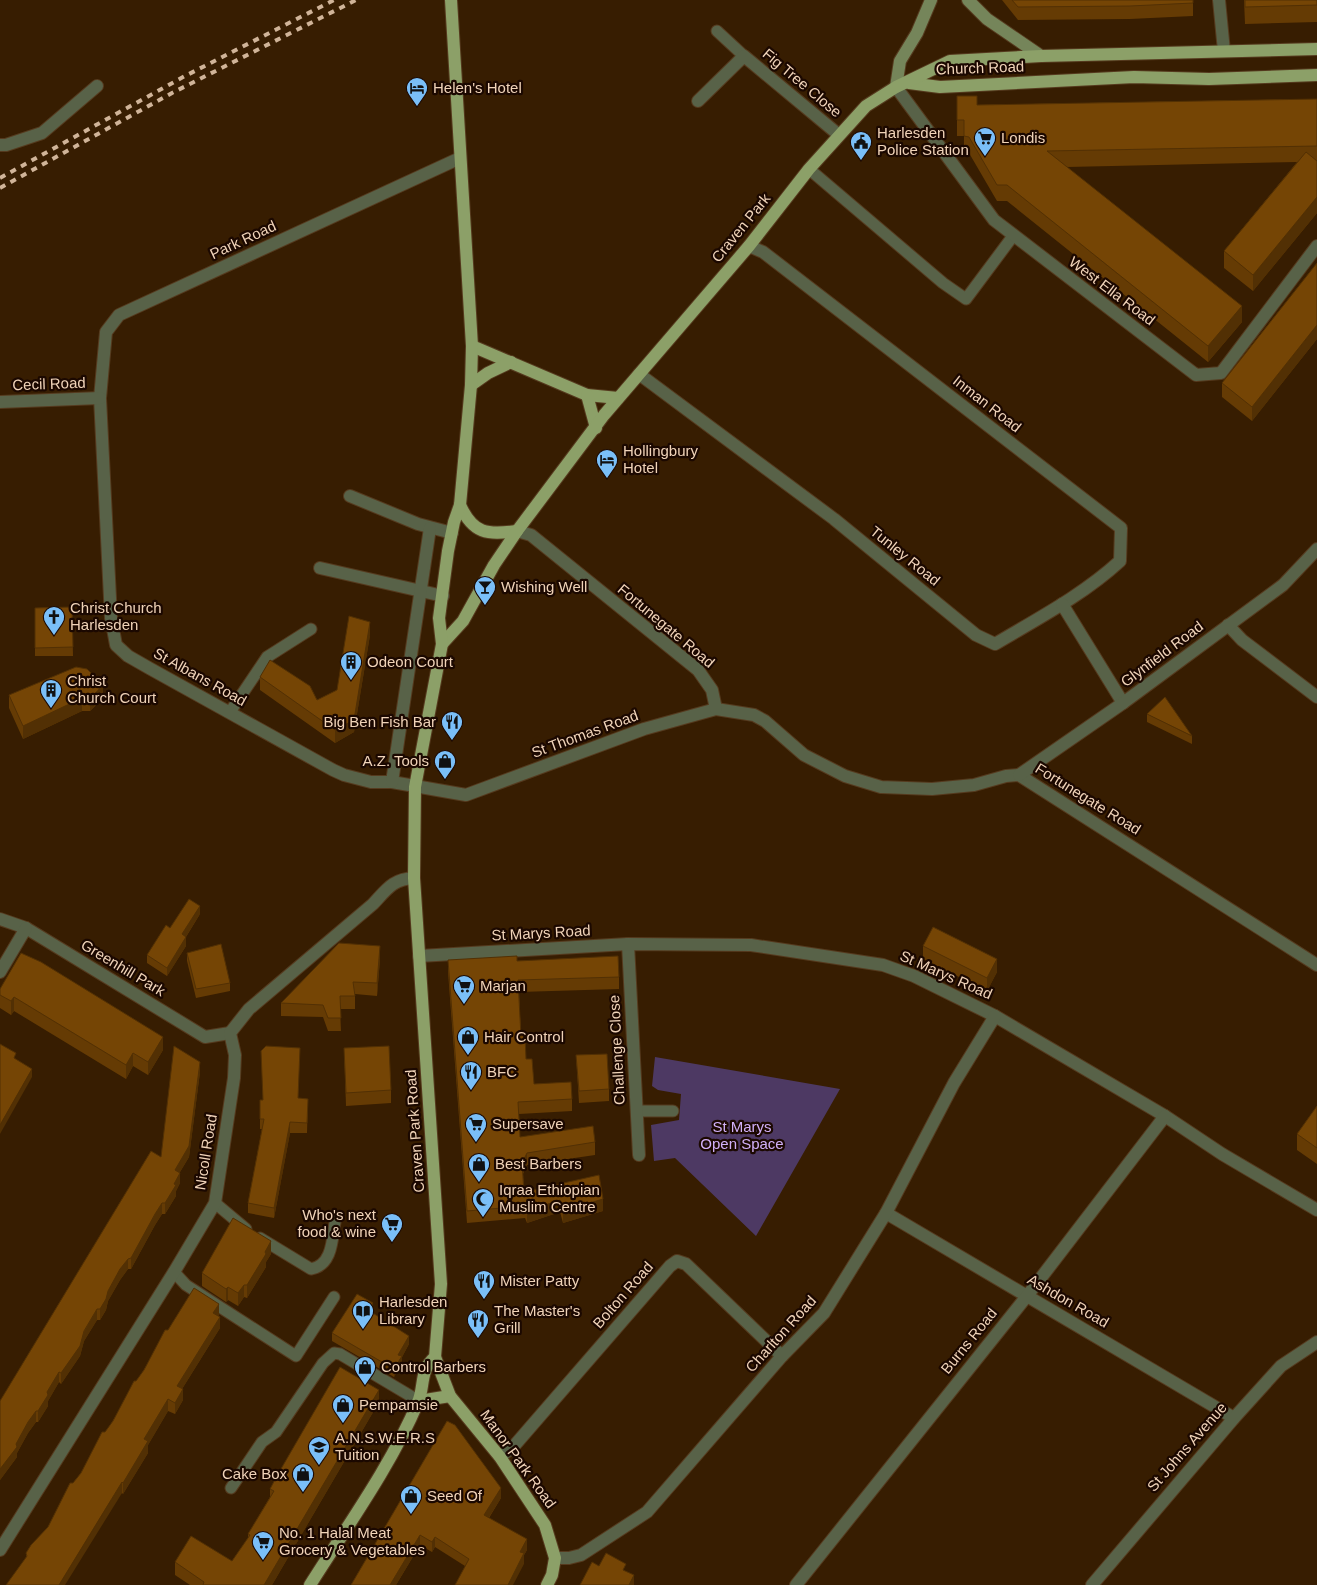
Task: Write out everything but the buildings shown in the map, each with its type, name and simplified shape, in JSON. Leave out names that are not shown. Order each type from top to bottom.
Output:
[{"type":"main road","points":[[452,4],[472,346],[471,385],[460,504],[466,518],[480,529],[497,533],[517,531]]},
{"type":"main road","name":"Church Road","points":[[909,82],[950,61],[1041,56],[1317,49]]},
{"type":"main road","name":"Church Road","points":[[909,82],[940,87],[1134,77],[1209,79],[1317,75]]},
{"type":"main road","name":"Craven Park","points":[[517,531],[618,398],[749,246],[809,168],[866,106],[896,87],[909,82]]},
{"type":"main road","points":[[472,346],[587,395],[618,398]]},
{"type":"main road","points":[[471,385],[488,373],[511,362]]},
{"type":"main road","points":[[587,395],[596,428]]},
{"type":"main road","name":"Craven Park Road","points":[[310,1585],[360,1506],[419,1401],[427,1364],[435,1357],[441,1284],[414,878],[415,787],[442,644],[440,618],[452,533],[460,504]]},
{"type":"main road","points":[[442,644],[463,621],[494,565],[517,531]]},
{"type":"main road","name":"Manor Park Road","points":[[435,1357],[450,1396],[500,1457],[545,1525],[554,1558],[552,1575],[547,1585]]},
{"type":"main road","points":[[419,1401],[450,1396]]},
{"type":"street","points":[[896,87],[900,61],[917,33],[931,0]]},
{"type":"street","points":[[968,0],[987,19],[1041,56]]},
{"type":"street","points":[[1219,0],[1224,51]]},
{"type":"street","name":"Fig Tree Close","points":[[698,101],[744,56],[839,135]]},
{"type":"street","points":[[0,145],[6,145],[42,133],[97,86]]},
{"type":"street","name":"West Ella Road","points":[[896,87],[994,220],[1196,375],[1222,372],[1317,246]]},
{"type":"street","name":"Park Road","points":[[100,398],[106,332],[119,315],[460,158]]},
{"type":"street","name":"Inman Road","points":[[749,246],[763,252],[1121,528],[1120,561],[1062,604]]},
{"type":"street","name":"Tunley Road","points":[[639,374],[834,519],[976,635],[995,644],[1062,604]]},
{"type":"street","name":"Cecil Road","points":[[0,402],[100,398]]},
{"type":"street","name":"St Albans Road","points":[[100,398],[109,596],[116,645],[128,656],[344,776],[371,782],[392,782],[466,795]]},
{"type":"street","points":[[350,496],[430,528],[452,533]]},
{"type":"street","points":[[392,782],[430,528]]},
{"type":"street","name":"Fortunegate Road","points":[[517,531],[531,535],[698,670],[712,690],[716,709],[739,711],[754,715],[765,721],[804,755],[845,776],[881,787],[932,789],[974,785],[1019,774],[1317,965]]},
{"type":"street","name":"Glynfield Road","points":[[1019,774],[1123,704],[1283,585],[1317,549]]},
{"type":"street","points":[[320,568],[443,596]]},
{"type":"street","points":[[1062,604],[1123,704]]},
{"type":"street","points":[[1228,626],[1242,640],[1317,696]]},
{"type":"street","name":"St Thomas Road","points":[[466,795],[644,729],[716,709]]},
{"type":"street","points":[[230,1033],[249,1009],[374,904],[390,886],[401,878],[414,878]]},
{"type":"street","name":"Greenhill Park","points":[[0,919],[26,928],[205,1037],[230,1033]]},
{"type":"street","points":[[0,972],[26,928]]},
{"type":"street","name":"St Marys Road","points":[[419,956],[628,944],[751,944],[883,965],[914,976],[995,1016],[1165,1116],[1222,1154],[1317,1210]]},
{"type":"street","name":"Challenge Close","points":[[628,944],[639,1155]]},
{"type":"street","name":"Charlton Road","points":[[554,1558],[569,1558],[581,1555],[647,1512],[782,1356],[824,1313],[886,1213],[954,1083],[995,1016]]},
{"type":"street","name":"Nicoll Road","points":[[0,1550],[215,1203],[234,1078],[235,1055],[230,1033]]},
{"type":"street","name":"Burns Road","points":[[796,1585],[1027,1296],[1165,1116]]},
{"type":"street","name":"Ashdon Road","points":[[886,1213],[1234,1418]]},
{"type":"street","name":"Bolton Road","points":[[500,1457],[514,1446],[670,1266],[677,1261],[686,1264],[782,1356]]},
{"type":"street","name":"St Johns Avenue","points":[[1092,1585],[1234,1418],[1281,1366],[1317,1342]]},
{"type":"lane","name":"Fig Tree Close","points":[[717,31],[744,56]]},
{"type":"lane","points":[[809,168],[943,283],[966,299],[1013,236]]},
{"type":"lane","points":[[230,712],[267,657],[311,629]]},
{"type":"lane","points":[[637,1112],[673,1111]]},
{"type":"lane","points":[[215,1203],[252,1233],[311,1269],[321,1267],[328,1259],[336,1216]]},
{"type":"lane","points":[[174,1272],[186,1285],[296,1356],[334,1297]]},
{"type":"lane","points":[[231,1488],[262,1442],[276,1432],[323,1363],[334,1353],[340,1354],[419,1401]]},
{"type":"green space","name":"St Marys Open Space","points":[[655,1057],[840,1089],[756,1236],[675,1158],[654,1161],[651,1125],[679,1120],[681,1094],[658,1090],[652,1086]]},
{"type":"railway","points":[[0,178],[185,76],[334,0]]},
{"type":"railway","points":[[0,188],[172,93],[356,0]]},
{"type":"place","name":"Helen's Hotel","points":[[417,107]]},
{"type":"place","name":"Londis","points":[[985,157]]},
{"type":"place","name":"Harlesden Police Station","points":[[861,161]]},
{"type":"place","name":"Hollingbury Hotel","points":[[607,479]]},
{"type":"place","name":"Wishing Well","points":[[485,606]]},
{"type":"place","name":"Christ Church Harlesden","points":[[54,636]]},
{"type":"place","name":"Odeon Court","points":[[351,681]]},
{"type":"place","name":"Christ Church Court","points":[[51,709]]},
{"type":"place","name":"Big Ben Fish Bar","points":[[452,741]]},
{"type":"place","name":"A.Z. Tools","points":[[445,780]]},
{"type":"place","name":"Marjan","points":[[464,1005]]},
{"type":"place","name":"Hair Control","points":[[468,1056]]},
{"type":"place","name":"BFC","points":[[471,1091]]},
{"type":"place","name":"Supersave","points":[[476,1143]]},
{"type":"place","name":"Best Barbers","points":[[479,1183]]},
{"type":"place","name":"Iqraa Ethiopian Muslim Centre","points":[[483,1218]]},
{"type":"place","name":"Who's next food & wine","points":[[392,1243]]},
{"type":"place","name":"Mister Patty","points":[[484,1300]]},
{"type":"place","name":"Harlesden Library","points":[[363,1330]]},
{"type":"place","name":"The Master's Grill","points":[[478,1339]]},
{"type":"place","name":"Control Barbers","points":[[365,1386]]},
{"type":"place","name":"Pempamsie","points":[[343,1424]]},
{"type":"place","name":"A.N.S.W.E.R.S Tuition","points":[[319,1466]]},
{"type":"place","name":"Cake Box","points":[[303,1493]]},
{"type":"place","name":"Seed Of","points":[[411,1515]]},
{"type":"place","name":"No. 1 Halal Meat Grocery & Vegetables","points":[[263,1561]]}]
